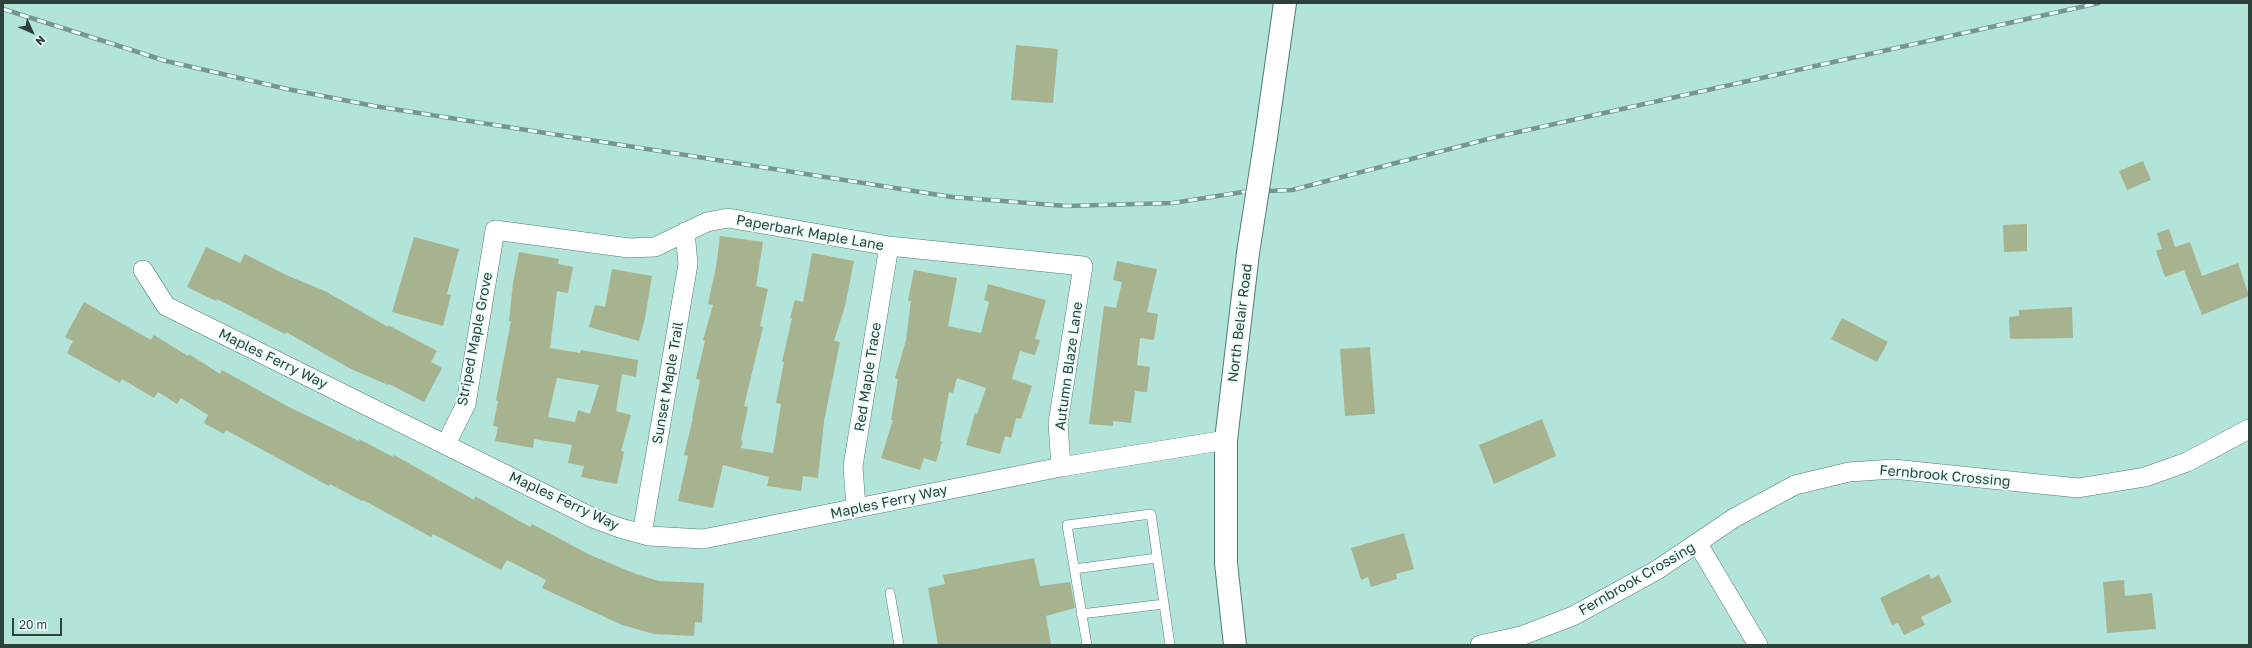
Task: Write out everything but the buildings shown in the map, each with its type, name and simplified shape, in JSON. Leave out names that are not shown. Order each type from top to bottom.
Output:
[{"type":"street","name":"North Belair Road","points":[[1236,645],[1226,562],[1226,440],[1248,253],[1285,3]]},
{"type":"street","name":"Paperbark Maple Lane","points":[[495,230],[629,248],[655,246],[707,222],[728,218],[889,246],[1083,266]]},
{"type":"street","name":"Striped Maple Grove","points":[[446,444],[466,404],[495,230]]},
{"type":"street","name":"Sunset Maple Trail","points":[[642,534],[688,264],[685,232]]},
{"type":"street","name":"Red Maple Trace","points":[[856,508],[853,466],[889,246]]},
{"type":"street","name":"Autumn Blaze Lane","points":[[1061,467],[1058,423],[1083,266]]},
{"type":"street","name":"Maples Ferry Way","points":[[143,270],[166,306],[593,518],[642,534],[675,539],[703,539],[1061,467],[1226,440]]},
{"type":"street","name":"Fernbrook Crossing","points":[[1480,645],[1521,636],[1573,616],[1657,570],[1698,544],[1734,518],[1795,485],[1849,472],[1893,469],[2078,488],[2145,477],[2187,462],[2249,429]]},
{"type":"street","points":[[1698,544],[1758,645]]},
{"type":"lane","points":[[1086,645],[1067,525],[1151,514],[1170,645]]},
{"type":"lane","points":[[1074,569],[1157,558]]},
{"type":"lane","points":[[890,593],[899,645]]},
{"type":"lane","points":[[1081,614],[1164,604]]},
{"type":"railway","points":[[3,9],[166,61],[287,89],[374,106],[952,197],[1066,206],[1173,203],[1243,192],[1292,190],[1496,137],[2099,3]]}]
